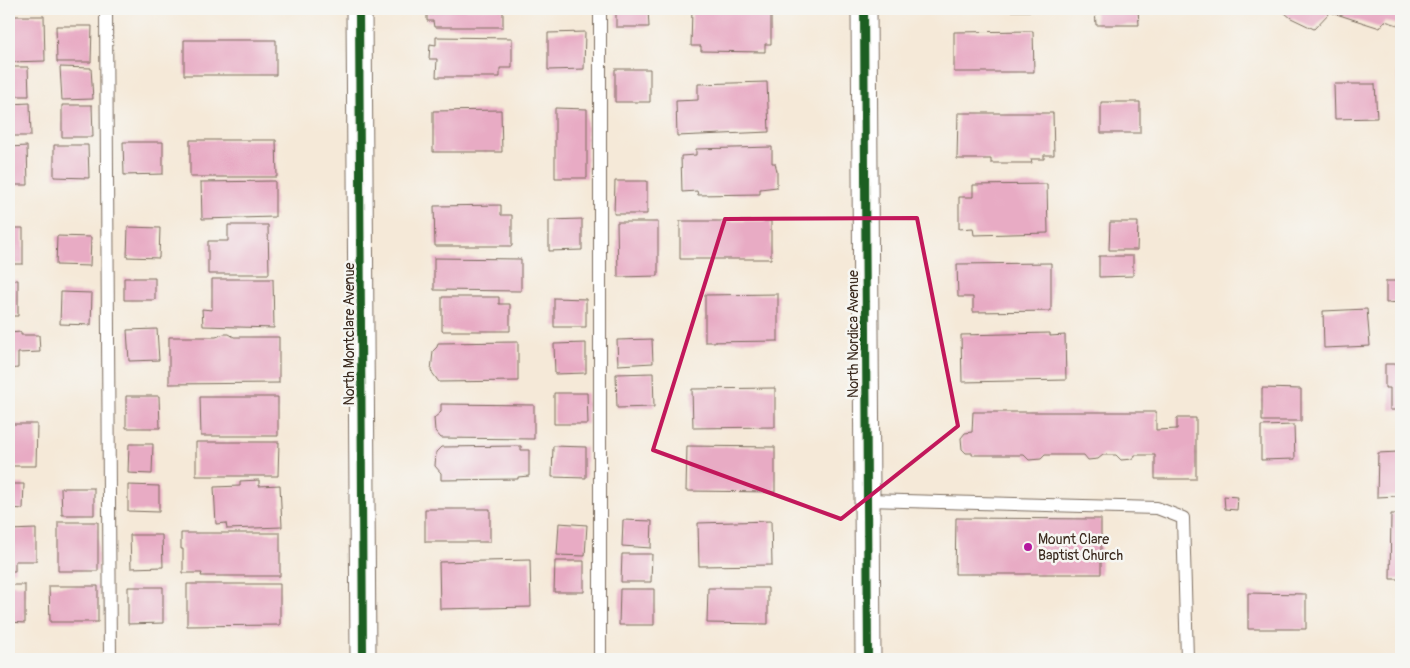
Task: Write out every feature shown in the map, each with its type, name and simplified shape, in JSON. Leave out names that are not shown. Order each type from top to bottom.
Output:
[{"type":"street","name":"North Montclare Avenue","points":[[359,9],[363,659]]},
{"type":"street","name":"North Nordica Avenue","points":[[864,9],[868,659]]},
{"type":"lane","points":[[106,9],[110,659]]},
{"type":"lane","points":[[600,9],[600,659]]},
{"type":"lane","points":[[867,500],[1157,508],[1183,518],[1187,659]]},
{"type":"highlighted area","points":[[917,218],[958,426],[841,519],[653,450],[725,219]]},
{"type":"building","points":[[427,9],[503,9],[503,27],[434,27],[433,21],[427,21]]},
{"type":"building","points":[[616,9],[648,9],[649,27],[616,27]]},
{"type":"building","points":[[692,9],[771,9],[771,44],[765,44],[765,52],[701,51],[701,46],[691,46]]},
{"type":"building","points":[[972,9],[1045,9],[1045,11],[971,11]]},
{"type":"building","points":[[1095,9],[1138,9],[1139,25],[1096,25]]},
{"type":"building","points":[[1280,9],[1401,9],[1401,26],[1385,21],[1380,28],[1330,12],[1314,29],[1291,18]]},
{"type":"building","points":[[9,16],[44,16],[45,61],[9,62]]},
{"type":"building","points":[[56,26],[92,26],[91,62],[57,62]]},
{"type":"building","points":[[1033,31],[1034,72],[954,72],[954,32]]},
{"type":"building","points":[[585,32],[584,69],[548,70],[548,33]]},
{"type":"building","points":[[436,37],[512,38],[512,68],[500,68],[500,77],[436,77],[437,59],[429,59],[430,44],[436,45]]},
{"type":"building","points":[[184,40],[276,40],[276,75],[184,75]]},
{"type":"building","points":[[1397,58],[1401,58],[1401,100],[1398,100]]},
{"type":"building","points":[[9,67],[28,67],[29,96],[9,96]]},
{"type":"building","points":[[60,67],[91,68],[93,99],[62,100]]},
{"type":"building","points":[[615,69],[650,69],[650,102],[615,102]]},
{"type":"building","points":[[767,82],[769,132],[677,136],[676,101],[698,100],[698,84]]},
{"type":"building","points":[[1334,84],[1375,84],[1377,118],[1335,119]]},
{"type":"building","points":[[1101,102],[1140,102],[1140,133],[1101,133]]},
{"type":"building","points":[[30,103],[31,136],[9,136],[9,104]]},
{"type":"building","points":[[62,105],[92,105],[93,137],[62,137]]},
{"type":"building","points":[[555,108],[587,109],[587,178],[555,178]]},
{"type":"building","points":[[501,110],[502,152],[433,152],[433,111]]},
{"type":"building","points":[[958,113],[1053,113],[1054,155],[1044,155],[1044,159],[1031,159],[1032,163],[991,163],[991,159],[957,159]]},
{"type":"building","points":[[190,140],[276,140],[277,177],[190,177]]},
{"type":"building","points":[[123,142],[163,142],[163,174],[124,175]]},
{"type":"building","points":[[54,145],[88,145],[89,178],[54,177]]},
{"type":"building","points":[[27,146],[28,185],[9,185],[9,147]]},
{"type":"building","points":[[772,147],[772,163],[775,163],[777,171],[777,187],[760,189],[760,194],[698,195],[697,191],[682,192],[681,156],[696,155],[696,149]]},
{"type":"building","points":[[275,181],[275,217],[202,219],[201,182]]},
{"type":"building","points":[[615,181],[647,181],[647,214],[614,214]]},
{"type":"building","points":[[1047,184],[1048,233],[974,235],[973,228],[959,229],[959,197],[973,197],[973,185]]},
{"type":"building","points":[[501,205],[501,215],[512,215],[512,246],[435,246],[434,206]]},
{"type":"building","points":[[1398,205],[1401,205],[1401,242],[1399,242]]},
{"type":"building","points":[[582,219],[582,250],[549,251],[549,220]]},
{"type":"building","points":[[680,221],[771,221],[771,259],[680,259]]},
{"type":"building","points":[[617,222],[658,222],[658,276],[618,277]]},
{"type":"building","points":[[1110,222],[1138,222],[1137,250],[1109,250]]},
{"type":"building","points":[[228,225],[268,225],[269,274],[208,274],[208,241],[228,241]]},
{"type":"building","points":[[128,227],[160,228],[159,258],[127,257]]},
{"type":"building","points":[[9,228],[23,228],[23,264],[9,264]]},
{"type":"building","points":[[57,236],[91,237],[90,266],[56,265]]},
{"type":"building","points":[[1099,256],[1133,256],[1133,276],[1099,277]]},
{"type":"building","points":[[434,258],[521,259],[521,291],[434,290]]},
{"type":"building","points":[[1051,263],[1051,311],[973,312],[973,297],[958,297],[957,264]]},
{"type":"building","points":[[124,278],[155,278],[155,300],[124,300]]},
{"type":"building","points":[[212,279],[273,279],[274,328],[203,326],[202,309],[212,310]]},
{"type":"building","points":[[9,280],[18,280],[18,316],[9,316]]},
{"type":"building","points":[[1386,281],[1401,281],[1401,302],[1386,303]]},
{"type":"building","points":[[61,292],[92,293],[91,325],[60,324]]},
{"type":"building","points":[[778,294],[778,341],[705,342],[705,295]]},
{"type":"building","points":[[442,297],[499,297],[499,304],[510,304],[510,331],[442,331]]},
{"type":"building","points":[[554,298],[586,299],[586,327],[554,327]]},
{"type":"building","points":[[1367,309],[1370,346],[1324,348],[1323,311]]},
{"type":"building","points":[[157,329],[159,360],[129,361],[127,330]]},
{"type":"building","points":[[21,332],[21,335],[39,335],[40,352],[18,353],[18,368],[9,369],[9,333]]},
{"type":"building","points":[[1050,333],[1050,336],[1065,335],[1066,380],[962,382],[961,335]]},
{"type":"building","points":[[224,334],[234,337],[279,337],[279,383],[169,384],[169,337],[216,337]]},
{"type":"building","points":[[652,339],[653,363],[618,365],[617,340]]},
{"type":"building","points":[[518,342],[518,381],[439,382],[431,371],[433,351],[438,343]]},
{"type":"building","points":[[586,343],[586,373],[555,374],[554,344]]},
{"type":"building","points":[[1385,364],[1401,364],[1401,410],[1390,410],[1390,388],[1385,388]]},
{"type":"building","points":[[653,373],[654,407],[617,408],[616,374]]},
{"type":"building","points":[[775,388],[775,427],[693,428],[692,389]]},
{"type":"building","points":[[1262,388],[1301,389],[1301,421],[1262,421]]},
{"type":"building","points":[[554,393],[587,393],[588,424],[554,424]]},
{"type":"building","points":[[126,396],[159,396],[160,428],[126,428]]},
{"type":"building","points":[[200,397],[278,397],[278,436],[201,436]]},
{"type":"building","points":[[441,404],[534,405],[534,439],[441,438],[435,431],[434,418],[441,412]]},
{"type":"building","points":[[973,412],[1156,412],[1156,430],[1177,429],[1177,418],[1196,418],[1196,479],[1155,479],[1155,455],[1135,455],[1133,459],[1121,460],[1116,455],[1103,455],[1098,459],[1088,460],[1084,455],[1045,455],[1041,459],[1029,460],[1024,455],[972,455],[972,453],[966,453],[962,449],[961,438],[965,433],[972,432]]},
{"type":"building","points":[[9,424],[37,424],[36,466],[9,466]]},
{"type":"building","points":[[1294,425],[1295,459],[1261,460],[1261,426]]},
{"type":"building","points":[[196,442],[279,442],[278,476],[196,476]]},
{"type":"building","points":[[129,444],[153,444],[152,474],[128,473]]},
{"type":"building","points":[[521,446],[521,450],[529,450],[529,476],[518,477],[518,479],[441,480],[441,473],[435,466],[436,452],[441,447]]},
{"type":"building","points":[[553,446],[586,447],[586,478],[552,477]]},
{"type":"building","points":[[687,446],[775,447],[775,492],[686,491]]},
{"type":"building","points":[[1398,452],[1398,457],[1401,457],[1401,501],[1398,501],[1398,496],[1377,497],[1378,453]]},
{"type":"building","points":[[259,480],[259,486],[280,485],[282,527],[227,529],[226,523],[216,524],[214,487],[240,486],[240,481]]},
{"type":"building","points":[[9,484],[24,484],[23,509],[11,508],[11,517],[9,517]]},
{"type":"building","points":[[128,485],[159,486],[159,512],[128,511]]},
{"type":"building","points":[[61,488],[94,488],[94,515],[62,515]]},
{"type":"building","points":[[1224,496],[1238,497],[1237,510],[1225,509]]},
{"type":"building","points":[[425,509],[490,509],[490,542],[425,542]]},
{"type":"building","points":[[1391,514],[1401,514],[1401,579],[1390,579]]},
{"type":"building","name":"Mount Clare Baptist Church","points":[[956,518],[1101,519],[1101,574],[955,574]]},
{"type":"building","points":[[623,520],[652,521],[651,548],[622,546]]},
{"type":"building","points":[[771,521],[772,565],[699,566],[698,523]]},
{"type":"building","points":[[58,522],[98,522],[98,571],[58,571]]},
{"type":"building","points":[[559,523],[587,525],[585,556],[557,555]]},
{"type":"building","points":[[36,529],[36,561],[15,561],[15,571],[9,571],[9,530]]},
{"type":"building","points":[[181,533],[280,533],[280,576],[201,576],[202,573],[183,573]]},
{"type":"building","points":[[130,535],[162,535],[163,567],[131,568]]},
{"type":"building","points":[[622,554],[652,554],[651,582],[621,582]]},
{"type":"building","points":[[530,560],[531,607],[440,609],[439,562]]},
{"type":"building","points":[[555,561],[584,561],[584,592],[554,592]]},
{"type":"building","points":[[187,584],[280,584],[280,625],[187,626]]},
{"type":"building","points":[[9,585],[25,585],[25,623],[9,622]]},
{"type":"building","points":[[49,586],[98,586],[98,622],[50,622]]},
{"type":"building","points":[[128,587],[163,587],[163,623],[128,624]]},
{"type":"building","points":[[708,588],[768,588],[768,624],[707,623]]},
{"type":"building","points":[[620,589],[654,589],[654,625],[619,625]]},
{"type":"building","points":[[1248,593],[1306,594],[1306,629],[1248,629]]},
{"type":"cycle path","points":[[359,9],[363,659]]},
{"type":"cycle path","points":[[864,9],[868,659]]},
{"type":"place","name":"Mount Clare Baptist Church","points":[[1028,547]]}]
